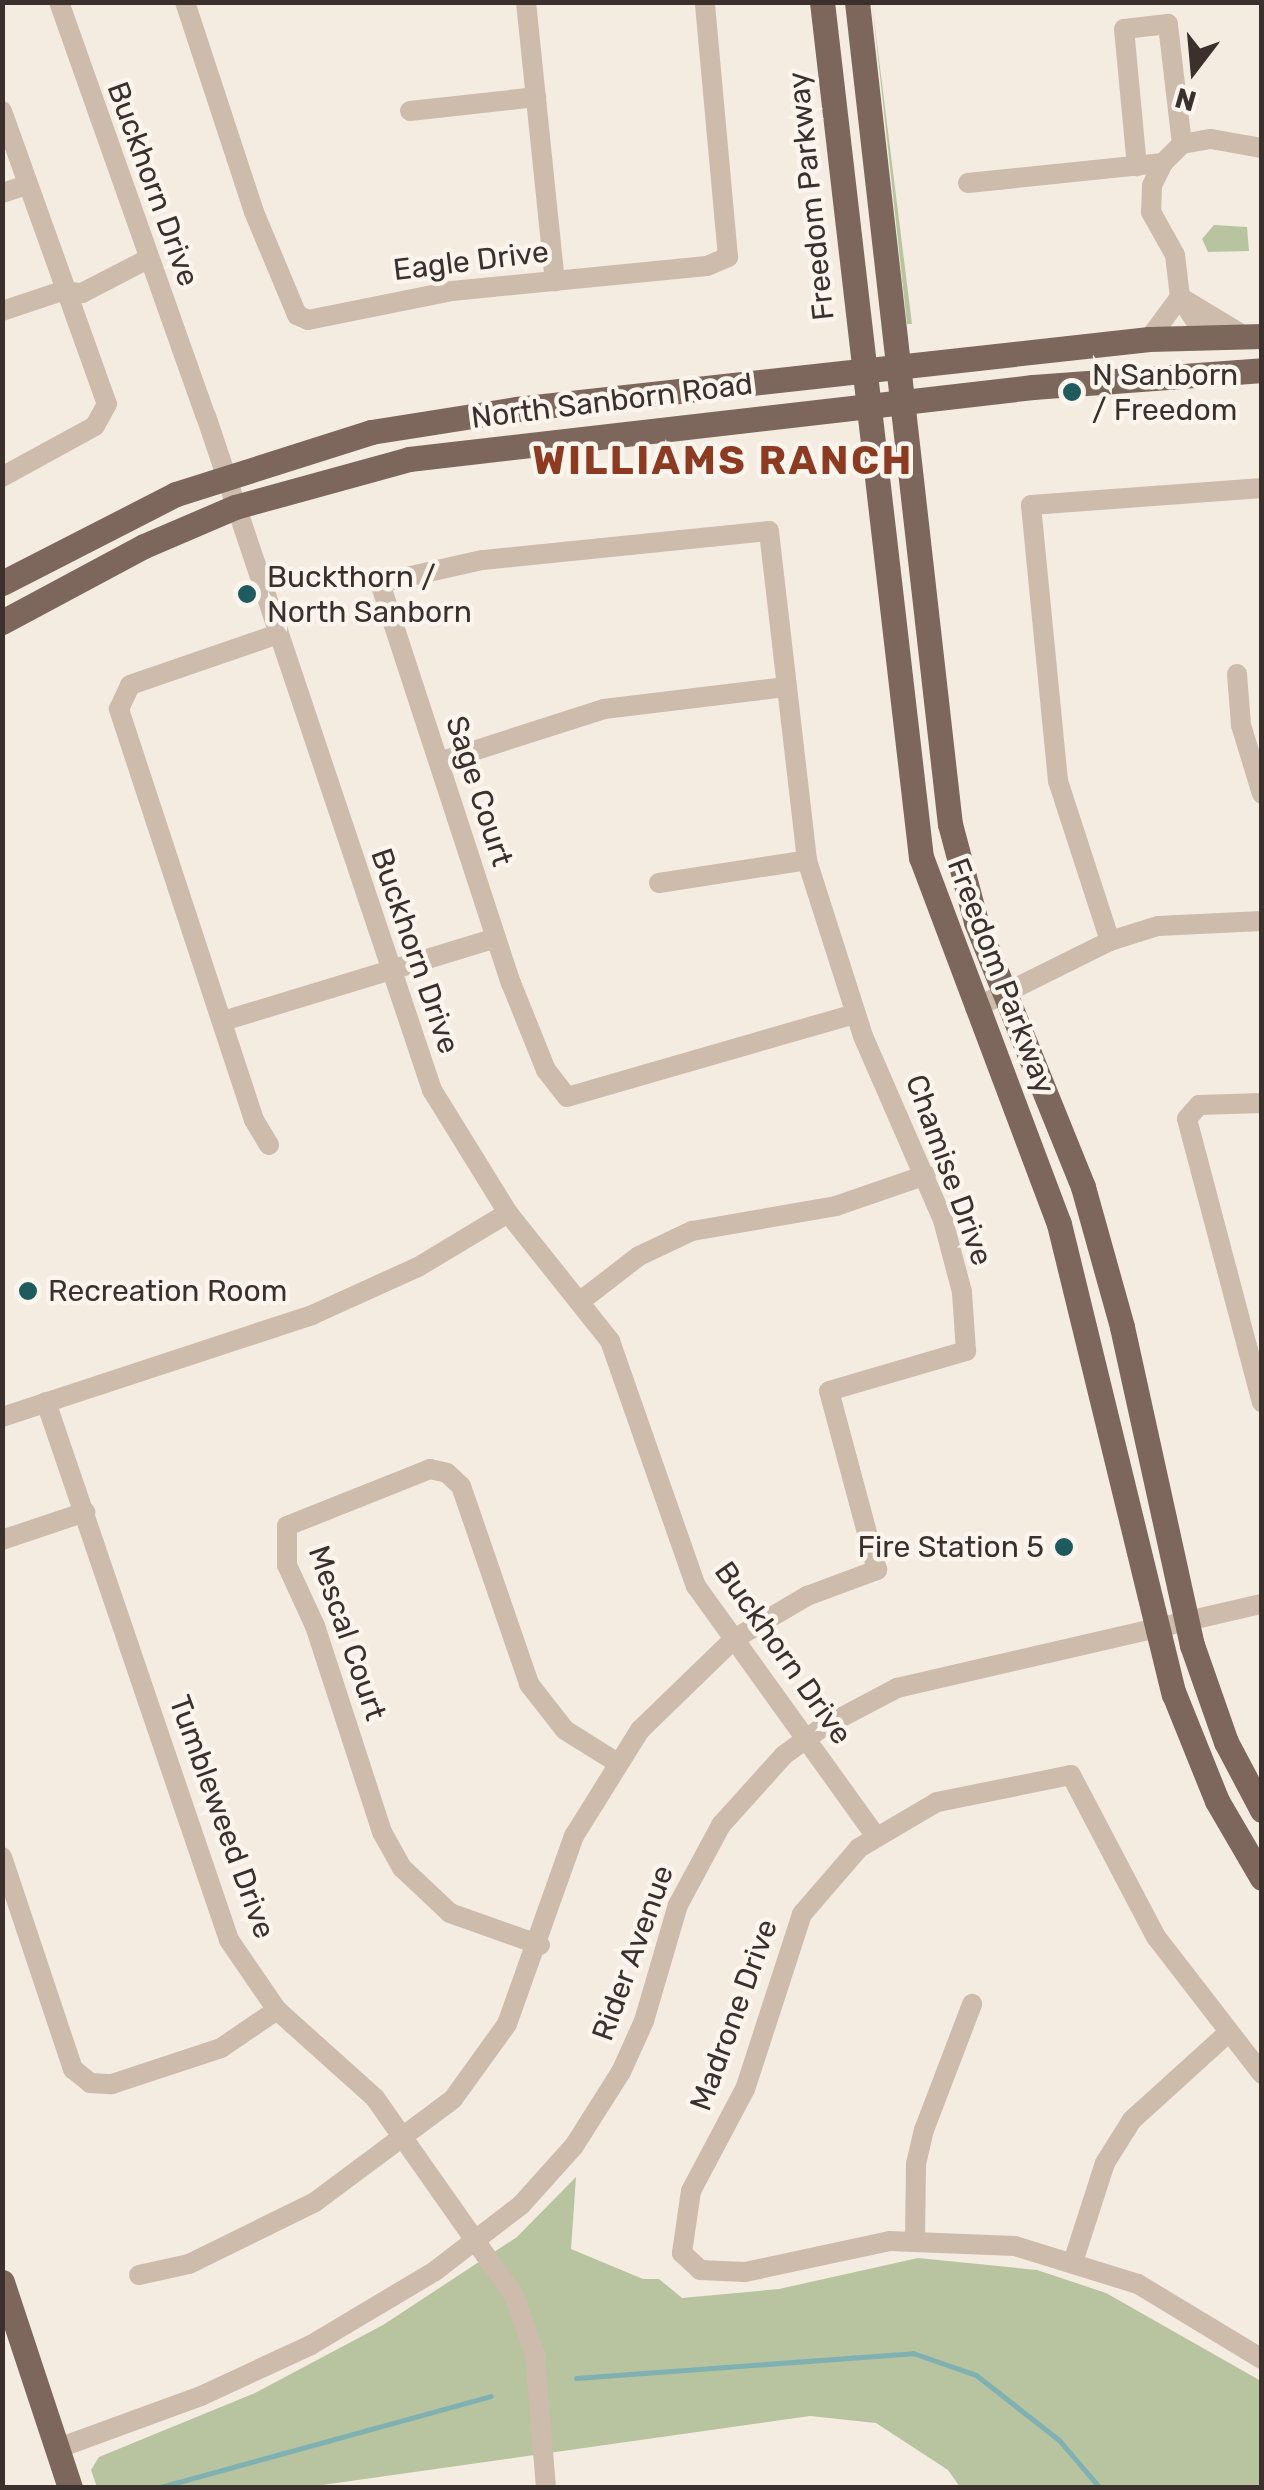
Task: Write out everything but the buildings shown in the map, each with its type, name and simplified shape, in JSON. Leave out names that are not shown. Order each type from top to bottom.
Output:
[{"type":"main road","name":"Freedom Parkway","points":[[822,2],[912,811],[932,898],[1044,1177],[1074,1276],[1156,1628],[1198,1760],[1262,1878]]},
{"type":"main road","name":"Freedom Parkway","points":[[858,2],[950,824],[965,888],[1060,1124],[1101,1248],[1187,1622],[1220,1729],[1262,1810]]},
{"type":"main road","name":"North Sanborn Road","points":[[2,583],[117,520],[225,476],[325,443],[460,416],[1149,340],[1252,336]]},
{"type":"main road","name":"North Sanborn Road","points":[[2,622],[128,554],[235,507],[409,458],[1188,371],[1262,370]]},
{"type":"main road","points":[[2,2282],[70,2488]]},
{"type":"street","name":"Buckhorn Drive","points":[[59,2],[146,260],[225,476],[388,969],[432,1090],[508,1213],[582,1300],[628,1381],[696,1586],[875,1835]]},
{"type":"street","name":"Eagle Drive","points":[[185,2],[254,212],[300,317],[452,290],[707,266],[728,257],[706,2]]},
{"type":"street","points":[[526,2],[555,281]]},
{"type":"street","points":[[1137,166],[1124,29],[1168,24],[1182,144]]},
{"type":"street","points":[[410,111],[536,97]]},
{"type":"street","points":[[2,111],[106,409],[95,426],[2,477]]},
{"type":"street","points":[[1205,336],[1180,297],[1175,255],[1151,212],[1152,186],[1163,163],[1182,144],[1212,139],[1262,148]]},
{"type":"street","points":[[968,183],[1163,163]]},
{"type":"street","points":[[2,193],[27,185]]},
{"type":"street","points":[[2,311],[62,291],[76,277],[115,272],[146,260]]},
{"type":"street","points":[[1180,297],[1252,336]]},
{"type":"street","points":[[1149,340],[1180,297]]},
{"type":"street","points":[[1110,941],[1058,781],[1032,505],[1262,488]]},
{"type":"street","name":"Chamise Drive","points":[[734,1639],[807,1596],[878,1570],[827,1398],[834,1387],[966,1351],[956,1261],[926,1175],[855,1014],[808,860],[769,532]]},
{"type":"street","name":"Sage Court","points":[[769,532],[482,560],[380,583],[532,1040],[567,1097],[855,1014]]},
{"type":"street","points":[[269,1145],[256,1127],[119,709],[130,685],[278,634]]},
{"type":"street","points":[[1238,674],[1241,725],[1262,794]]},
{"type":"street","points":[[439,762],[604,709],[787,687]]},
{"type":"street","points":[[659,883],[808,860]]},
{"type":"street","points":[[975,1008],[1110,941],[1172,924],[1262,920]]},
{"type":"street","points":[[223,1021],[496,938]]},
{"type":"street","points":[[1262,1103],[1199,1105],[1187,1119],[1262,1402]]},
{"type":"street","points":[[582,1300],[639,1256],[692,1232],[836,1206],[926,1175]]},
{"type":"street","points":[[2,1417],[312,1315],[418,1266],[508,1213]]},
{"type":"street","name":"Tumbleweed Drive","points":[[46,1402],[217,1913],[277,2010],[375,2098],[478,2241],[530,2333],[546,2488]]},
{"type":"street","name":"Mescal Court","points":[[540,1945],[450,1913],[402,1868],[382,1832],[316,1626],[287,1565],[287,1526],[430,1470],[447,1473],[461,1486],[529,1684],[565,1730],[616,1762]]},
{"type":"street","points":[[2,1540],[85,1512]]},
{"type":"street","name":"Rider Avenue","points":[[56,2449],[159,2414],[283,2359],[478,2241],[540,2186],[594,2119],[644,2022],[678,1905],[698,1864],[743,1798],[806,1739],[897,1688],[1262,1604]]},
{"type":"street","points":[[139,2275],[189,2264],[314,2202],[405,2140],[453,2100],[484,2060],[540,1945],[559,1871],[616,1762],[666,1700],[734,1639]]},
{"type":"street","name":"Madrone Drive","points":[[915,2239],[762,2271],[700,2270],[686,2260],[691,2190],[749,2077],[793,1932],[823,1884],[875,1835],[950,1798],[1072,1774],[1138,1907],[1262,2074]]},
{"type":"street","points":[[2,1857],[73,2069],[90,2084],[112,2084],[221,2048],[277,2010]]},
{"type":"street","points":[[972,2004],[924,2130],[916,2164],[915,2239],[992,2242],[1074,2259],[1138,2284],[1262,2358]]},
{"type":"street","points":[[1074,2259],[1105,2163],[1132,2120],[1228,2033]]},
{"type":"green space","points":[[872,3],[912,324],[907,324]]},
{"type":"green space","points":[[1214,225],[1247,227],[1249,251],[1208,252],[1202,239]]},
{"type":"green space","points":[[576,2177],[571,2249],[643,2279],[659,2279],[682,2298],[779,2289],[918,2258],[1037,2270],[1106,2293],[1261,2381],[1261,2487],[960,2487],[948,2470],[876,2423],[810,2416],[308,2487],[97,2487],[91,2470],[99,2457],[255,2393],[383,2325],[517,2237]]},
{"type":"waterway","points":[[576,2378],[913,2353],[976,2375],[1059,2440],[1100,2488]]},
{"type":"waterway","points":[[157,2488],[491,2396]]},
{"type":"place","name":"N Sanborn / Freedom","points":[[1072,392]]},
{"type":"place","name":"Buckthorn / North Sanborn","points":[[247,594]]},
{"type":"place","name":"Recreation Room","points":[[28,1291]]},
{"type":"place","name":"Fire Station 5","points":[[1064,1547]]},
{"type":"district","name":"WILLIAMS RANCH","points":[[723,461]]}]
